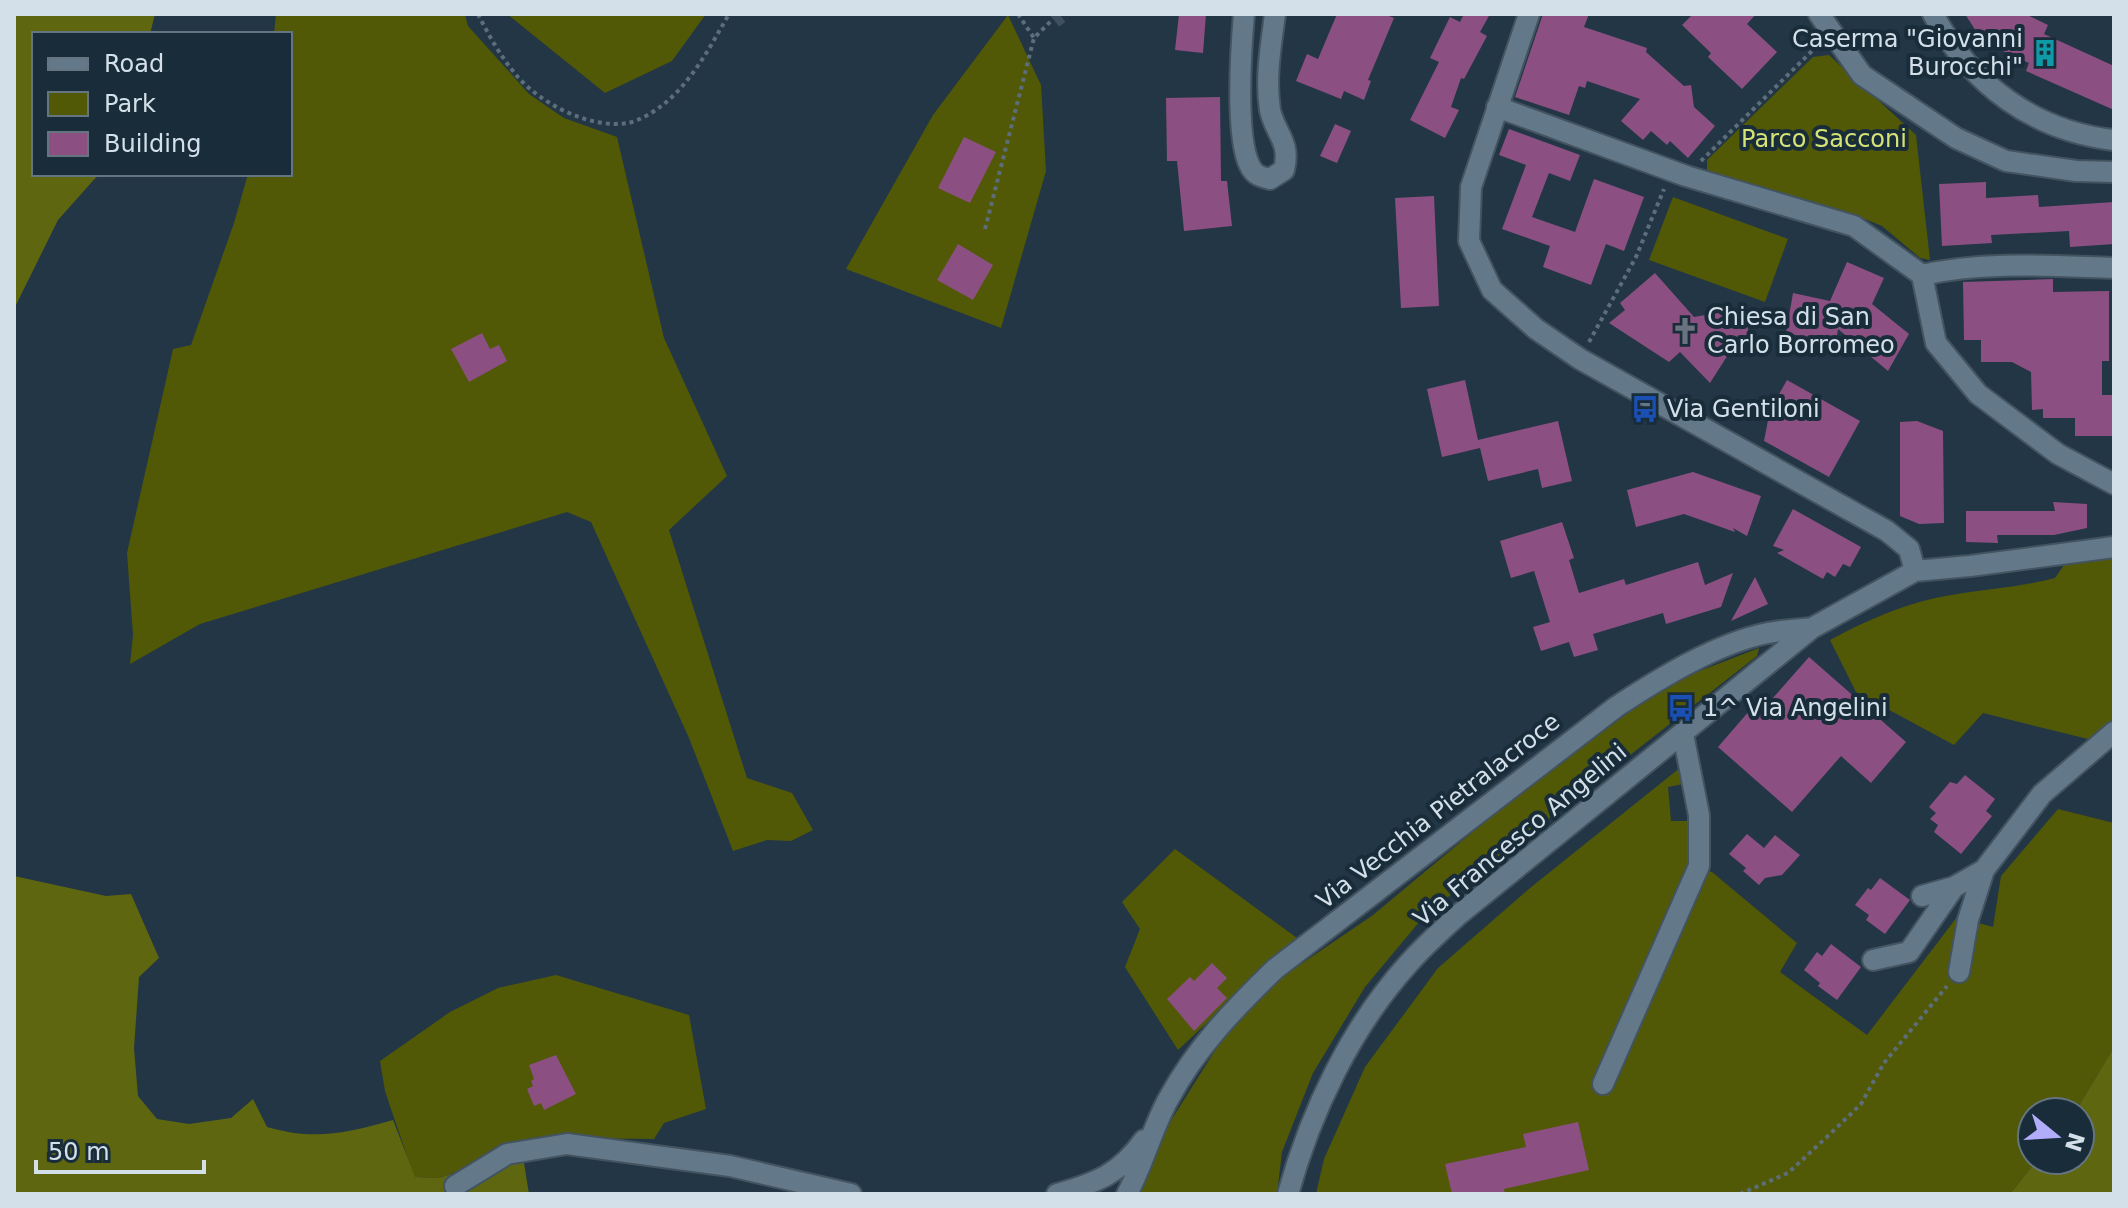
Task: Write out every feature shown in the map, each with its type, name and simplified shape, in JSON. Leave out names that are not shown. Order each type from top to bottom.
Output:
[{"type":"street","points":[[1244,14],[1241,80],[1243,136],[1250,168],[1258,177],[1270,179],[1284,170],[1288,154],[1271,113],[1268,88],[1275,15]]},
{"type":"street","points":[[1529,14],[1471,187],[1469,241],[1492,290],[1536,329],[1580,359],[1887,531],[1909,549],[1915,571]]},
{"type":"street","points":[[1819,14],[1862,75],[1956,138],[2006,161],[2076,171],[2114,172]]},
{"type":"street","points":[[1933,14],[1966,65],[1998,94],[2044,124],[2091,138],[2114,140]]},
{"type":"street","points":[[1497,107],[1686,176],[1854,226],[1922,275],[1936,343],[1978,394],[2058,454],[2114,484]]},
{"type":"street","points":[[1922,275],[1995,265],[2114,268]]},
{"type":"street","name":"Via Francesco Angelini","points":[[1288,1194],[1318,1107],[1339,1066],[1375,1007],[1408,964],[1457,916],[1812,628],[1915,571],[2043,558],[2114,547]]},
{"type":"street","name":"Via Vecchia Pietralacroce","points":[[1127,1194],[1168,1100],[1193,1058],[1229,1014],[1275,969],[1616,707],[1654,682],[1729,645],[1768,633],[1812,628]]},
{"type":"street","points":[[1959,972],[1968,920],[1984,870],[2042,794],[2114,732]]},
{"type":"street","points":[[1603,1084],[1699,866],[1699,815],[1683,734]]},
{"type":"street","points":[[1922,896],[1954,887],[1984,870]]},
{"type":"street","points":[[1873,960],[1909,952],[1954,887]]},
{"type":"street","name":"Via Vecchia Pietralacroce","points":[[1057,1194],[1118,1171],[1135,1154],[1158,1121]]},
{"type":"street","points":[[455,1186],[507,1154],[567,1144],[730,1166],[851,1194]]},
{"type":"path","points":[[478,14],[492,42],[519,79],[551,104],[607,124],[630,123],[660,107],[692,75],[729,14]]},
{"type":"path","points":[[1018,14],[1034,38]]},
{"type":"path","points":[[985,229],[1034,38],[1053,19]]},
{"type":"path","points":[[1601,317],[1636,257],[1667,183],[1686,176],[1832,32]]},
{"type":"path","points":[[1740,1194],[1788,1173],[1861,1104],[1884,1063],[1959,972]]},
{"type":"green space","points":[[14,14],[155,14],[150,32],[32,32],[32,176],[97,176],[58,220],[14,309]]},
{"type":"green space","points":[[276,14],[465,14],[468,26],[529,94],[564,118],[617,137],[664,338],[727,476],[669,530],[747,778],[792,793],[813,830],[791,841],[767,840],[733,851],[689,738],[591,522],[567,512],[200,624],[130,664],[133,635],[127,553],[173,349],[191,345],[247,176],[292,176],[292,32],[274,32]]},
{"type":"green space","points":[[507,14],[706,14],[672,61],[605,93]]},
{"type":"green space","points":[[1008,15],[1041,85],[1046,171],[1001,328],[846,269],[933,115]]},
{"type":"green space","name":"Parco Sacconi","points":[[1829,55],[1916,135],[1930,260],[1920,258],[1882,226],[1850,213],[1707,172],[1707,160],[1813,57]]},
{"type":"green space","points":[[1673,197],[1788,239],[1765,302],[1649,260]]},
{"type":"green space","points":[[2114,554],[2114,722],[2092,740],[1983,713],[1954,745],[1856,692],[1830,640],[1874,618],[1919,602],[2055,578],[2066,562]]},
{"type":"green space","points":[[1759,648],[1757,656],[1425,915],[1365,987],[1313,1073],[1282,1152],[1277,1194],[1137,1194],[1160,1138],[1226,1033],[1266,988],[1373,915],[1493,815],[1666,684]]},
{"type":"green space","points":[[1681,767],[1683,784],[1668,787],[1671,821],[1692,821],[1692,867],[1712,872],[1797,943],[1780,972],[1867,1035],[1957,917],[1993,927],[2001,876],[2058,809],[2114,823],[2114,1047],[2085,1096],[2016,1096],[2016,1176],[2024,1176],[2010,1194],[1316,1194],[1324,1159],[1365,1067],[1438,968],[1530,888]]},
{"type":"green space","points":[[1175,849],[1297,938],[1178,1050],[1125,967],[1140,929],[1122,902]]},
{"type":"green space","points":[[14,876],[106,896],[131,894],[159,958],[139,977],[134,1048],[138,1096],[157,1119],[189,1124],[231,1118],[253,1099],[267,1127],[300,1134],[330,1134],[393,1120],[415,1177],[439,1178],[471,1167],[523,1157],[529,1194],[14,1194]]},
{"type":"green space","points":[[556,975],[689,1015],[706,1109],[664,1123],[654,1139],[547,1138],[439,1178],[414,1177],[385,1091],[380,1061],[450,1012],[498,988]]},
{"type":"green space","points":[[2114,1047],[2114,1194],[2010,1194],[2024,1176],[2096,1176],[2096,1096],[2085,1096]]},
{"type":"building","points":[[1179,14],[1206,14],[1203,53],[1175,50]]},
{"type":"building","points":[[1337,14],[1384,14],[1394,18],[1368,80],[1371,81],[1364,100],[1344,91],[1341,99],[1296,81],[1307,54],[1318,59]]},
{"type":"building","points":[[1464,14],[1490,14],[1480,32],[1487,36],[1464,79],[1461,78],[1451,107],[1459,110],[1445,138],[1410,120],[1439,62],[1430,58],[1450,17],[1460,22]]},
{"type":"building","points":[[1543,14],[1589,14],[1584,27],[1647,48],[1646,52],[1684,86],[1691,85],[1694,107],[1715,126],[1688,158],[1670,141],[1667,145],[1651,131],[1643,140],[1621,121],[1640,99],[1587,81],[1585,88],[1579,86],[1569,115],[1515,97]]},
{"type":"building","points":[[1693,14],[1756,14],[1747,24],[1777,52],[1742,89],[1708,57],[1711,53],[1682,25]]},
{"type":"building","name":"Caserma \"Giovanni Burocchi\"","points":[[1965,14],[2025,14],[2048,25],[2044,34],[2114,66],[2114,110],[2026,71],[2029,63],[1983,42]]},
{"type":"building","points":[[1220,97],[1221,181],[1227,181],[1232,226],[1184,231],[1177,161],[1167,161],[1166,98]]},
{"type":"building","points":[[1335,124],[1351,131],[1337,163],[1320,156]]},
{"type":"building","points":[[1509,129],[1580,155],[1570,181],[1549,173],[1532,217],[1575,232],[1594,179],[1644,197],[1624,251],[1606,244],[1591,285],[1543,267],[1550,246],[1502,229],[1526,165],[1499,155]]},
{"type":"building","points":[[964,137],[996,152],[970,203],[938,188]]},
{"type":"building","points":[[1986,182],[1986,198],[2038,195],[2039,207],[2114,202],[2114,244],[2070,247],[2069,231],[1991,235],[1992,243],[1942,246],[1939,184]]},
{"type":"building","points":[[1434,196],[1439,306],[1401,308],[1395,198]]},
{"type":"building","points":[[958,244],[993,265],[973,300],[937,280]]},
{"type":"building","points":[[1847,262],[1884,278],[1872,304],[1909,334],[1888,371],[1838,329],[1836,343],[1786,333],[1793,293],[1830,301]]},
{"type":"building","name":"Chiesa di San Carlo Borromeo","points":[[1655,273],[1694,317],[1744,308],[1750,340],[1731,350],[1710,383],[1680,352],[1669,362],[1609,323],[1625,310],[1620,303]]},
{"type":"building","points":[[2053,279],[2053,292],[2109,291],[2109,361],[2102,361],[2102,395],[2113,395],[2113,436],[2075,436],[2075,418],[2043,418],[2043,409],[2032,410],[2031,372],[2012,362],[1981,362],[1981,340],[1964,340],[1963,282]]},
{"type":"building","points":[[482,333],[490,349],[499,345],[507,361],[469,382],[451,349]]},
{"type":"building","points":[[1465,380],[1478,440],[1558,421],[1572,481],[1542,488],[1538,469],[1488,481],[1480,448],[1442,457],[1427,389]]},
{"type":"building","points":[[1787,380],[1860,421],[1829,477],[1764,441],[1770,410]]},
{"type":"building","points":[[1917,421],[1943,431],[1944,523],[1919,524],[1900,516],[1900,422]]},
{"type":"building","points":[[1693,472],[1761,496],[1747,536],[1733,528],[1735,532],[1684,514],[1636,527],[1627,490]]},
{"type":"building","points":[[2053,502],[2087,504],[2087,528],[2054,535],[1997,535],[1998,543],[1966,542],[1966,511],[2055,511]]},
{"type":"building","points":[[1793,509],[1861,547],[1850,567],[1843,564],[1835,577],[1827,572],[1823,579],[1777,553],[1784,550],[1773,546]]},
{"type":"building","points":[[1562,522],[1574,558],[1569,560],[1579,593],[1624,579],[1626,585],[1698,562],[1705,585],[1733,573],[1721,607],[1666,624],[1663,613],[1593,634],[1598,650],[1574,657],[1569,642],[1541,651],[1533,627],[1550,622],[1534,571],[1511,578],[1500,541]]},
{"type":"building","points":[[1755,577],[1768,604],[1731,621]]},
{"type":"building","points":[[1809,657],[1906,742],[1871,783],[1841,756],[1792,812],[1718,747],[1750,710],[1757,716]]},
{"type":"building","points":[[1965,775],[1995,799],[1986,811],[1992,816],[1961,854],[1934,832],[1938,825],[1930,819],[1936,813],[1929,807],[1950,782],[1957,784]]},
{"type":"building","points":[[1747,834],[1764,848],[1775,835],[1800,855],[1782,875],[1765,878],[1759,885],[1743,871],[1746,868],[1729,854]]},
{"type":"building","points":[[1880,878],[1910,900],[1885,934],[1866,920],[1869,915],[1855,905]]},
{"type":"building","points":[[1831,944],[1861,967],[1837,1000],[1818,986],[1820,983],[1804,970],[1817,952],[1822,956]]},
{"type":"building","points":[[1212,963],[1227,978],[1217,988],[1227,998],[1194,1031],[1167,999],[1190,977],[1194,981]]},
{"type":"building","points":[[556,1055],[576,1094],[544,1110],[541,1103],[534,1106],[527,1089],[533,1086],[531,1081],[534,1079],[529,1065]]},
{"type":"building","points":[[1578,1122],[1589,1170],[1504,1189],[1505,1194],[1452,1194],[1445,1164],[1526,1147],[1523,1134]]},
{"type":"tunnel","points":[[1053,19],[1059,14]]},
{"type":"place","name":"Caserma \"Giovanni Burocchi\"","points":[[2045,53]]},
{"type":"place","name":"Chiesa di San Carlo Borromeo","points":[[1685,331]]},
{"type":"place","name":"Via Gentiloni","points":[[1645,409]]},
{"type":"place","name":"1^ Via Angelini","points":[[1681,708]]}]
